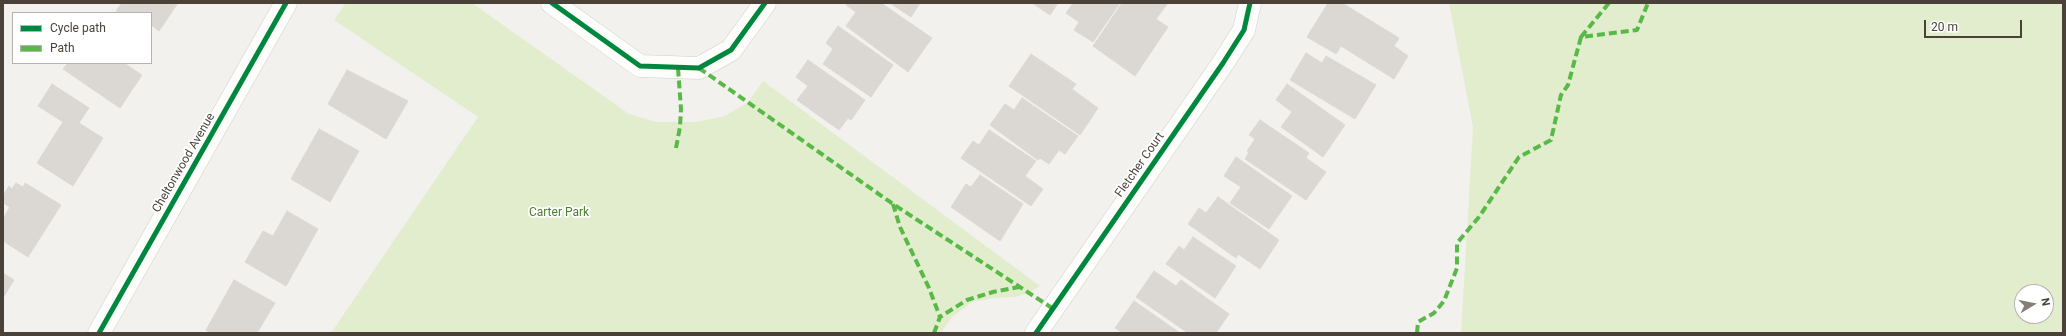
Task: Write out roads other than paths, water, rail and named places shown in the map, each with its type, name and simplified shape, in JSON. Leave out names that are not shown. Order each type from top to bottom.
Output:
[{"type":"street","name":"Cheltonwood Avenue","points":[[99,333],[286,3]]},
{"type":"street","points":[[552,3],[640,66],[699,68],[731,50],[765,3]]},
{"type":"street","name":"Fletcher Court","points":[[1036,333],[1223,63],[1244,30],[1250,3]]},
{"type":"park label","name":"Carter Park","points":[[559,213]]}]
